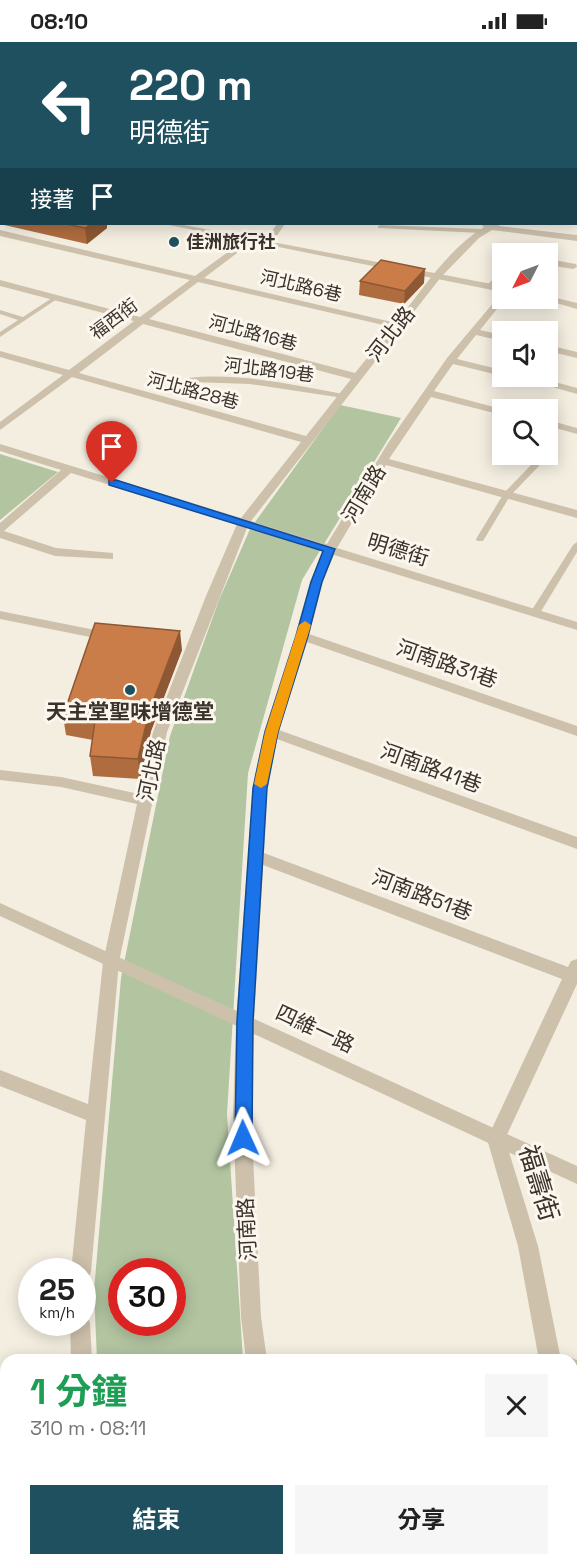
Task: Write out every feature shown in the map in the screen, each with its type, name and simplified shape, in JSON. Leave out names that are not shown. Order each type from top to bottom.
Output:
[{"type":"street","points":[[173,225],[490,286]]},
{"type":"street","points":[[268,242],[280,225]]},
{"type":"street","points":[[488,226],[577,238]]},
{"type":"street","name":"河北路","points":[[82,1258],[111,962],[160,732],[188,645],[243,523],[438,275],[488,226]]},
{"type":"street","name":"河北路6巷","points":[[0,232],[398,326]]},
{"type":"street","name":"福西街","points":[[0,427],[250,239]]},
{"type":"street","points":[[558,264],[573,266]]},
{"type":"street","name":"河北路16巷","points":[[0,283],[357,377]]},
{"type":"street","points":[[558,302],[577,306]]},
{"type":"street","name":"河南路","points":[[255,1354],[251,1317],[242,1116],[245,1021],[260,788],[271,732],[302,636],[316,582],[330,549],[383,461],[428,393],[451,360],[493,309]]},
{"type":"street","points":[[474,332],[492,336]]},
{"type":"street","points":[[558,350],[577,355]]},
{"type":"street","name":"河北路28巷","points":[[0,354],[308,440]]},
{"type":"street","points":[[451,360],[492,370]]},
{"type":"street","points":[[558,386],[577,391]]},
{"type":"street","points":[[428,393],[492,409]]},
{"type":"street","points":[[558,426],[577,431]]},
{"type":"street","name":"明德街","points":[[0,447],[577,627]]},
{"type":"street","points":[[383,461],[577,514]]},
{"type":"street","points":[[69,469],[0,532],[55,552],[109,556]]},
{"type":"street","points":[[0,615],[100,636],[123,638]]},
{"type":"street","name":"河南路31巷","points":[[302,636],[577,731]]},
{"type":"street","name":"河南路41巷","points":[[271,732],[577,843]]},
{"type":"street","points":[[0,775],[61,782],[146,801]]},
{"type":"street","name":"河南路51巷","points":[[257,857],[574,971]]},
{"type":"street","name":"四維一路","points":[[0,909],[577,1176]]},
{"type":"street","name":"福壽街","points":[[551,1354],[528,1246],[496,1139],[574,971]]},
{"type":"street","points":[[0,1078],[97,1116]]},
{"type":"street","points":[[80,1336],[81,1354]]},
{"type":"lane","points":[[380,227],[488,226]]},
{"type":"lane","points":[[0,335],[55,298]]},
{"type":"lane","points":[[0,312],[24,319]]},
{"type":"lane","name":"河北路19巷","points":[[192,380],[233,378],[343,396]]},
{"type":"lane","points":[[480,539],[507,495],[535,466]]},
{"type":"lane","points":[[535,613],[577,545]]},
{"type":"green space","points":[[340,405],[401,418],[302,580],[248,773],[227,1114],[243,1354],[97,1354],[96,1268],[121,978],[170,736],[219,600],[250,529]]},
{"type":"green space","points":[[0,454],[58,472],[0,520]]},
{"type":"building","points":[[71,225],[90,225],[85,228]]},
{"type":"building","points":[[381,260],[425,269],[405,291],[360,281]]},
{"type":"building","name":"天主堂聖味增德堂","points":[[95,623],[180,631],[149,712],[138,759],[90,756],[95,721],[63,716]]},
{"type":"slow traffic","points":[[261,784],[271,732],[305,625]]},
{"type":"place","name":"佳洲旅行社","points":[[174,242]]},
{"type":"place","name":"天主堂聖味增德堂","points":[[130,690]]},
{"type":"route","points":[[112,483],[330,549],[316,582],[302,636],[271,732],[260,788],[245,1021],[243,1138]]}]
